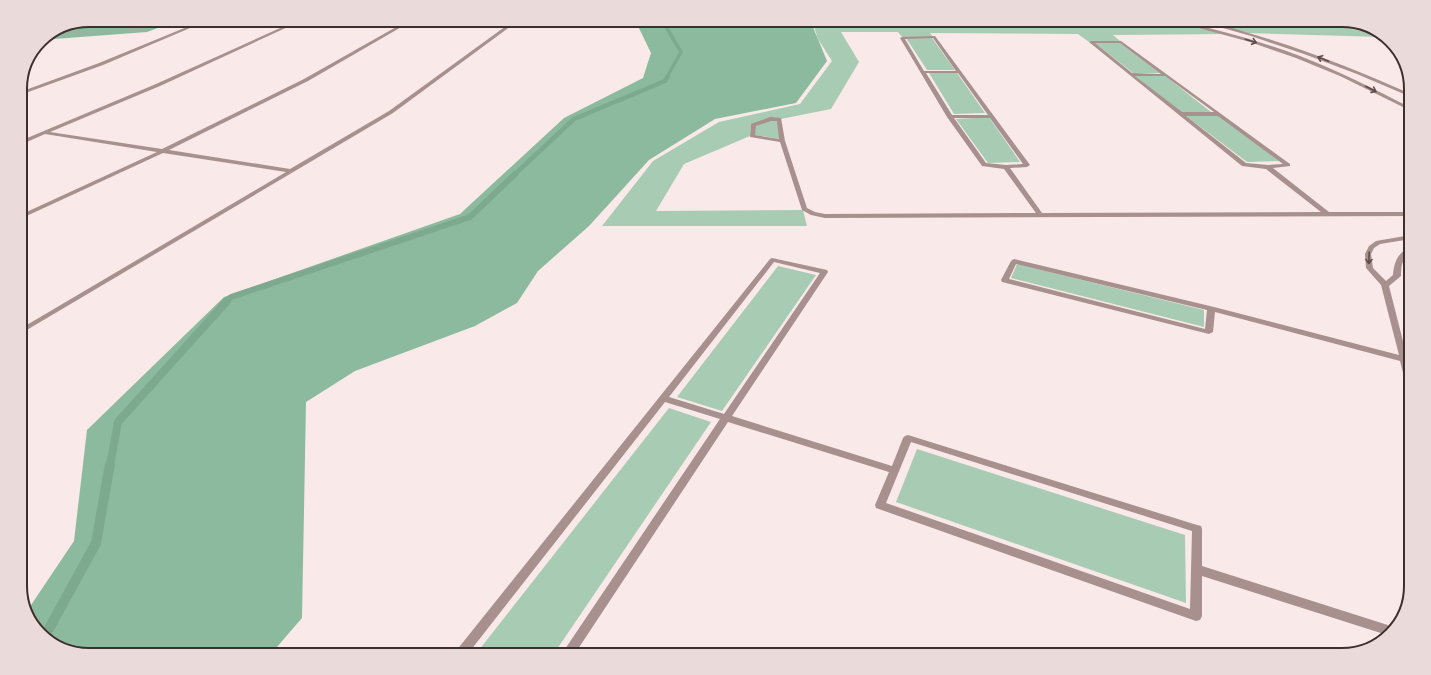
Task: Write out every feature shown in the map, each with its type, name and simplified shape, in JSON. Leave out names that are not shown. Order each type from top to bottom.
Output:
[{"type":"street","points":[[27,91],[191,27]]},
{"type":"street","points":[[27,140],[158,85],[286,27]]},
{"type":"street","points":[[27,214],[163,151],[306,80],[399,27]]},
{"type":"street","points":[[27,328],[391,112],[508,27]]},
{"type":"street","points":[[1202,27],[1297,56],[1347,77],[1404,106]]},
{"type":"street","points":[[1224,27],[1311,54],[1404,93]]},
{"type":"street","points":[[1219,31],[1236,30]]},
{"type":"street","points":[[934,37],[959,72],[1027,165],[1006,167],[984,165],[950,117],[902,38],[934,37]]},
{"type":"street","points":[[1091,42],[1121,42],[1165,74],[1288,165],[1268,167],[1244,165],[1091,42]]},
{"type":"street","points":[[924,72],[959,72]]},
{"type":"street","points":[[1130,74],[1165,74]]},
{"type":"street","points":[[1181,114],[1219,114]]},
{"type":"street","points":[[950,117],[991,116]]},
{"type":"street","points":[[782,141],[752,136],[753,125],[770,119],[779,119],[782,141],[804,209],[813,214],[825,216],[1404,214]]},
{"type":"street","points":[[46,133],[291,172]]},
{"type":"street","points":[[1006,167],[1041,216]]},
{"type":"street","points":[[1268,167],[1328,215]]},
{"type":"street","points":[[1404,238],[1390,239],[1378,242],[1371,247],[1368,254],[1370,268],[1385,285],[1404,350]]},
{"type":"street","points":[[1385,285],[1396,276],[1397,264],[1400,256],[1404,253]]},
{"type":"street","points":[[466,648],[772,260],[824,272],[572,648]]},
{"type":"street","points":[[1211,309],[1210,332],[1005,280],[1014,261],[1211,309],[1404,359]]},
{"type":"street","points":[[663,398],[726,419],[894,470]]},
{"type":"street","points":[[908,438],[1197,529],[1196,616],[880,506],[894,470],[908,438]]},
{"type":"street","points":[[1196,569],[1386,630]]},
{"type":"path","points":[[62,33],[161,30],[173,35]]},
{"type":"green space","points":[[89,27],[160,27],[147,32],[52,39],[69,30]]},
{"type":"green space","points":[[638,27],[813,27],[827,61],[796,103],[715,119],[649,160],[589,226],[538,271],[517,303],[475,326],[355,371],[306,402],[302,618],[276,648],[77,647],[58,640],[42,627],[30,606],[74,541],[87,430],[224,297],[460,214],[564,118],[643,78],[651,53]]},
{"type":"green space","points":[[814,27],[1198,27],[1225,34],[1113,35],[1120,41],[1089,42],[1078,34],[930,33],[933,37],[902,37],[898,32],[841,32],[859,62],[831,109],[751,125],[750,136],[684,164],[656,211],[803,210],[807,226],[602,226],[653,161],[719,122],[800,104],[832,61],[818,39]]},
{"type":"green space","points":[[1224,27],[1342,27],[1354,28],[1376,37],[1246,33]]},
{"type":"green space","points":[[906,38],[932,38],[955,70],[927,70]]},
{"type":"green space","points":[[1095,43],[1120,43],[1160,73],[1133,73]]},
{"type":"green space","points":[[929,73],[957,73],[985,113],[954,114]]},
{"type":"green space","points":[[1164,75],[1211,112],[1182,113],[1135,76]]},
{"type":"green space","points":[[1218,115],[1279,161],[1247,162],[1186,116]]},
{"type":"green space","points":[[989,117],[1020,162],[988,163],[956,119]]},
{"type":"green space","points":[[771,120],[778,120],[780,139],[755,135],[755,126]]},
{"type":"green space","points":[[1017,264],[1204,310],[1204,327],[1011,278]]},
{"type":"green space","points":[[778,266],[816,275],[722,411],[677,397]]},
{"type":"green space","points":[[669,408],[711,422],[558,648],[480,648]]},
{"type":"green space","points":[[917,449],[1185,535],[1186,603],[896,502]]},
{"type":"waterway","points":[[666,27],[681,52],[667,77]]},
{"type":"waterway","points":[[514,175],[574,119],[665,81],[668,76]]},
{"type":"waterway","points":[[227,302],[231,297],[470,217],[515,174]]},
{"type":"waterway","points":[[110,465],[118,422],[227,301]]},
{"type":"waterway","points":[[47,632],[96,543],[110,464]]}]
